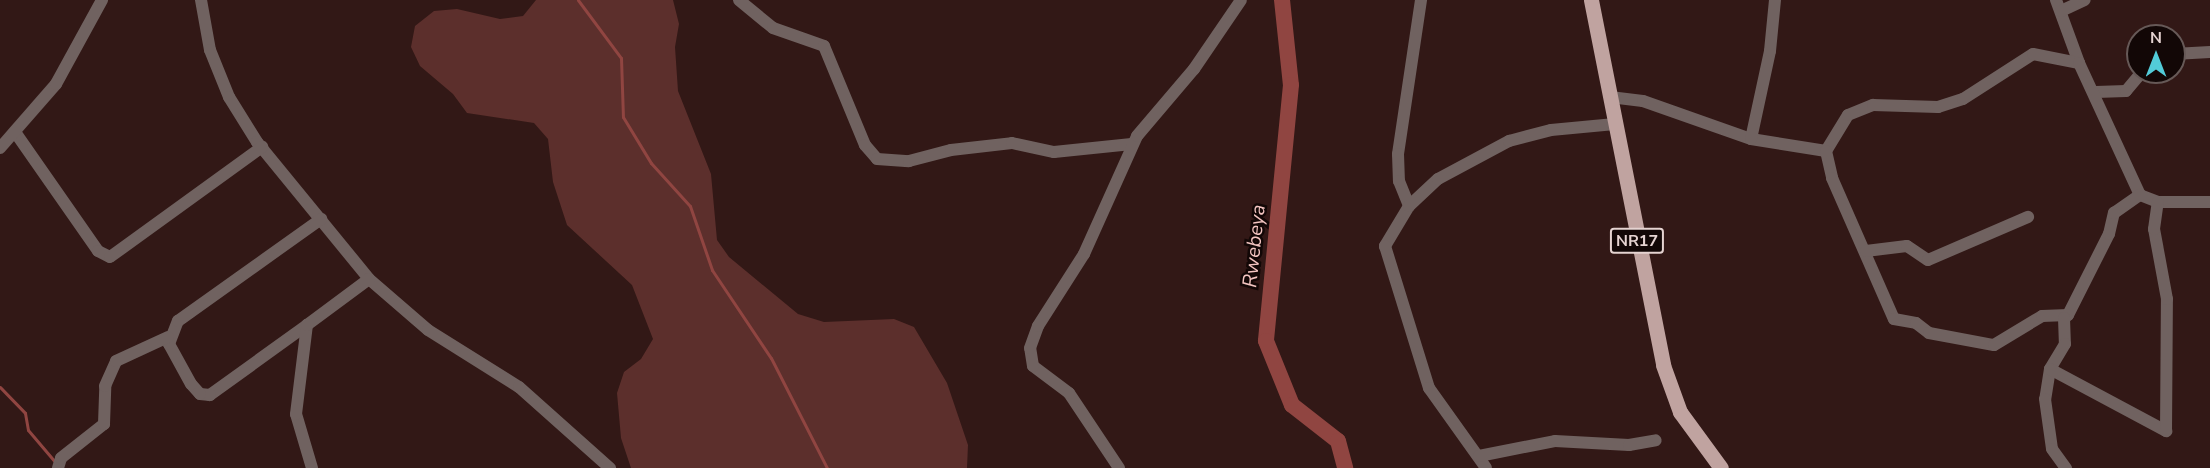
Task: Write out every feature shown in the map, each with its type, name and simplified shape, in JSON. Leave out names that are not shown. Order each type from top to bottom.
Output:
[{"type":"main road","name":"NR17","points":[[1591,0],[1670,390],[1680,412],[1721,468]]},
{"type":"street","points":[[0,148],[56,84],[102,0]]},
{"type":"street","points":[[201,0],[210,50],[228,97],[262,147],[369,279],[434,335],[519,387],[610,468]]},
{"type":"street","points":[[739,0],[773,28],[824,46],[865,145],[877,159],[909,161],[951,150],[1012,143],[1054,152],[1132,144]]},
{"type":"street","points":[[1119,468],[1069,393],[1033,366],[1030,348],[1038,326],[1084,254],[1132,144],[1194,69],[1241,0]]},
{"type":"street","points":[[1409,206],[1399,181],[1398,146],[1421,0]]},
{"type":"street","points":[[1751,139],[1770,51],[1774,0]]},
{"type":"street","points":[[2085,0],[2058,6],[2079,63],[2096,92],[2140,195],[2158,202],[2210,202]]},
{"type":"street","points":[[2186,53],[2210,52]]},
{"type":"street","points":[[2064,318],[2042,316],[1994,345],[1929,333],[1916,323],[1894,319],[1832,178],[1826,151],[1848,115],[1873,105],[1938,107],[1963,99],[2033,54],[2079,63]]},
{"type":"street","points":[[2096,92],[2126,91],[2132,84]]},
{"type":"street","points":[[1610,97],[1643,101],[1751,139],[1826,151]]},
{"type":"street","points":[[1486,468],[1429,388],[1393,278],[1385,246],[1409,206],[1438,179],[1509,141],[1551,130],[1615,124]]},
{"type":"street","points":[[15,132],[98,251],[110,257],[262,147]]},
{"type":"street","points":[[2066,468],[2052,449],[2047,419],[2050,369],[2066,344],[2064,318],[2096,262],[2114,213],[2140,195]]},
{"type":"street","points":[[2050,369],[2166,431],[2167,299],[2154,229],[2158,202]]},
{"type":"street","points":[[1866,251],[1907,246],[1928,260],[2028,217]]},
{"type":"street","points":[[58,468],[61,458],[104,424],[105,386],[116,361],[168,338],[178,321],[321,219]]},
{"type":"street","points":[[168,338],[171,352],[205,396],[369,279]]},
{"type":"street","points":[[307,325],[296,414],[312,468]]},
{"type":"street","points":[[1479,456],[1555,441],[1629,445],[1656,440]]},
{"type":"shaded area","points":[[536,0],[673,0],[679,24],[675,47],[678,91],[711,174],[717,240],[729,257],[798,314],[824,322],[894,319],[914,327],[947,383],[968,445],[967,468],[631,468],[621,438],[617,393],[624,372],[641,359],[653,339],[632,285],[567,225],[553,182],[548,139],[534,123],[467,113],[453,94],[420,66],[411,47],[415,26],[434,11],[457,9],[500,19],[523,16]]},
{"type":"waterway","points":[[578,0],[621,58],[623,117],[651,163],[690,206],[712,270],[771,358],[827,468]]},
{"type":"waterway","name":"Rwebeya","points":[[1282,0],[1291,85],[1266,341],[1292,405],[1338,441],[1345,468]]},
{"type":"waterway","points":[[0,387],[25,413],[28,430],[56,463]]}]
